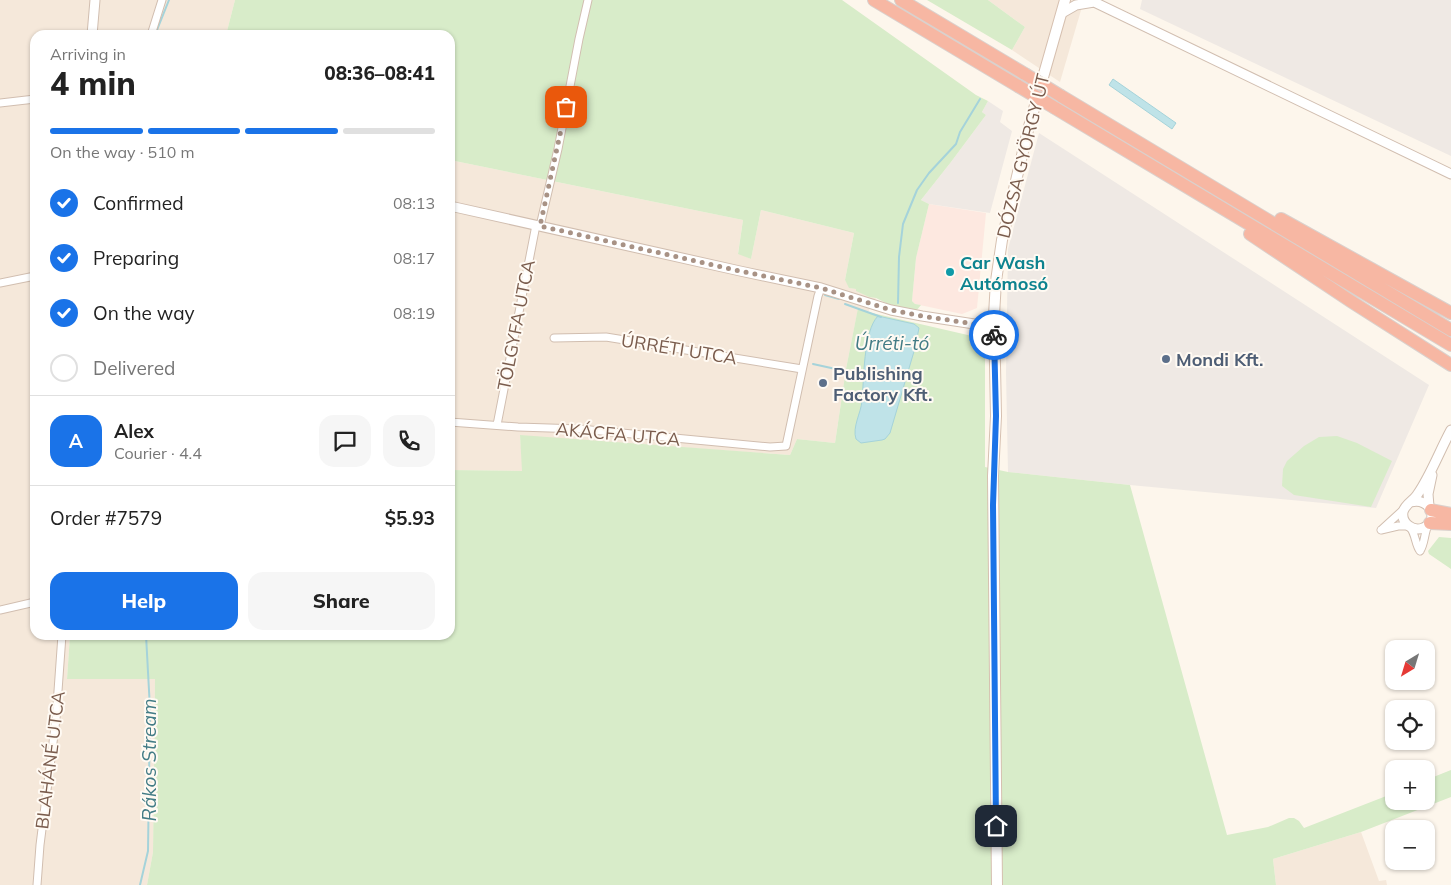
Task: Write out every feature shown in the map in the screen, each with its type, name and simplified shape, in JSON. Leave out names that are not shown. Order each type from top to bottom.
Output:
[{"type":"highway","points":[[874,0],[1451,345]]},
{"type":"highway","points":[[901,0],[1451,330]]},
{"type":"highway","points":[[1187,172],[1224,188],[1451,313]]},
{"type":"highway","points":[[1166,175],[1221,216],[1451,365]]},
{"type":"highway","points":[[1429,516],[1451,514]]},
{"type":"highway","points":[[1429,516],[1451,524]]},
{"type":"main road","name":"DÓZSA GYÖRGY ÚT","points":[[997,885],[993,505],[996,416],[994,327],[996,281],[1002,240],[1028,130],[1065,0]]},
{"type":"street","points":[[92,30],[95,0]]},
{"type":"street","points":[[153,30],[162,0]]},
{"type":"street","name":"TÖLGYFA UTCA","points":[[497,425],[538,225],[558,149],[588,0]]},
{"type":"street","points":[[1062,13],[1076,4],[1092,1],[1357,127],[1451,174]]},
{"type":"street","points":[[0,103],[30,100]]},
{"type":"street","points":[[455,207],[821,288],[891,310],[994,327]]},
{"type":"street","points":[[0,283],[30,277]]},
{"type":"street","points":[[802,369],[821,288]]},
{"type":"street","name":"ÚRRÉTI UTCA","points":[[554,338],[606,337],[802,369]]},
{"type":"street","name":"AKÁCFA UTCA","points":[[455,422],[580,429],[770,447],[786,446],[802,369]]},
{"type":"street","points":[[1429,516],[1418,529],[1409,526],[1398,526],[1381,530],[1404,510],[1418,494],[1451,430]]},
{"type":"street","points":[[1404,510],[1403,518],[1414,533],[1417,547],[1420,551],[1423,547],[1429,516],[1428,494],[1437,458]]},
{"type":"street","points":[[1411,502],[1421,501],[1429,516]]},
{"type":"street","points":[[0,610],[30,603]]},
{"type":"street","name":"BLAHÁNÉ UTCA","points":[[37,885],[40,845],[56,719],[62,640]]},
{"type":"shaded area","points":[[0,0],[235,0],[227,30],[30,30],[30,640],[70,640],[67,679],[155,679],[153,852],[147,885],[0,885]]},
{"type":"shaded area","points":[[988,0],[1084,0],[1060,82],[1012,50],[1025,27]]},
{"type":"shaded area","points":[[1142,0],[1451,0],[1451,156],[1140,9]]},
{"type":"shaded area","points":[[988,101],[1003,111],[1000,122],[1012,131],[990,213],[929,204],[921,200],[986,115],[982,112]]},
{"type":"shaded area","points":[[1039,133],[1429,385],[1376,508],[1008,472],[1006,373],[1008,249]]},
{"type":"shaded area","points":[[455,161],[743,220],[738,253],[751,259],[761,210],[854,233],[845,280],[850,288],[857,289],[857,291],[869,297],[876,298],[868,312],[858,309],[846,369],[835,443],[797,439],[790,455],[520,436],[523,471],[455,470]]},
{"type":"shaded area","points":[[929,204],[986,213],[977,308],[962,314],[915,304],[912,301],[916,258]]},
{"type":"shaded area","points":[[1361,832],[1379,881],[1386,880],[1387,885],[1276,885],[1273,859]]},
{"type":"green space","points":[[235,0],[842,0],[976,95],[988,101],[982,112],[986,115],[921,200],[929,204],[916,258],[912,301],[915,304],[921,305],[916,311],[894,307],[856,291],[856,289],[849,288],[845,280],[854,233],[761,210],[751,259],[738,254],[743,220],[455,161],[455,30],[227,30]]},
{"type":"green space","points":[[927,0],[988,0],[1025,27],[1012,50]]},
{"type":"green space","points":[[858,308],[868,312],[985,339],[985,467],[1008,472],[1130,485],[1227,835],[1268,827],[1289,818],[1299,821],[1304,828],[1385,796],[1385,810],[1418,810],[1392,820],[1385,820],[1385,823],[1361,832],[1273,859],[1276,885],[147,885],[153,852],[155,679],[67,679],[70,640],[455,640],[455,470],[522,471],[520,435],[790,455],[797,439],[835,443],[846,369]]},
{"type":"green space","points":[[1337,436],[1357,443],[1392,461],[1371,507],[1294,495],[1282,486],[1283,469],[1287,461],[1304,446],[1319,437]]},
{"type":"green space","points":[[1439,537],[1451,538],[1451,569],[1429,554],[1428,551]]},
{"type":"green space","points":[[1451,770],[1451,797],[1435,803],[1435,776]]},
{"type":"water","points":[[1113,79],[1176,123],[1172,129],[1109,85]]},
{"type":"water","name":"Úrréti-tó","points":[[878,316],[914,324],[919,328],[890,433],[885,439],[861,443],[856,439],[855,430],[862,401],[869,333]]},
{"type":"waterway","name":"Rákos Stream","points":[[157,30],[169,0]]},
{"type":"waterway","points":[[898,303],[899,257],[903,224],[917,190],[929,173],[956,144],[960,132],[980,99]]},
{"type":"waterway","points":[[825,295],[839,299]]},
{"type":"waterway","points":[[845,304],[881,317]]},
{"type":"waterway","points":[[813,364],[863,375]]},
{"type":"waterway","name":"Rákos Stream","points":[[140,885],[148,851],[150,709],[146,640]]},
{"type":"way so far","points":[[566,107],[540,226],[821,288],[891,310],[994,327],[994,335]]},
{"type":"place","name":"Car Wash Autómosó","points":[[950,272]]},
{"type":"place","name":"Mondi Kft.","points":[[1166,359]]},
{"type":"place","name":"Publishing Factory Kft.","points":[[823,383]]},
{"type":"route","points":[[994,335],[996,416],[993,505],[996,826]]}]
